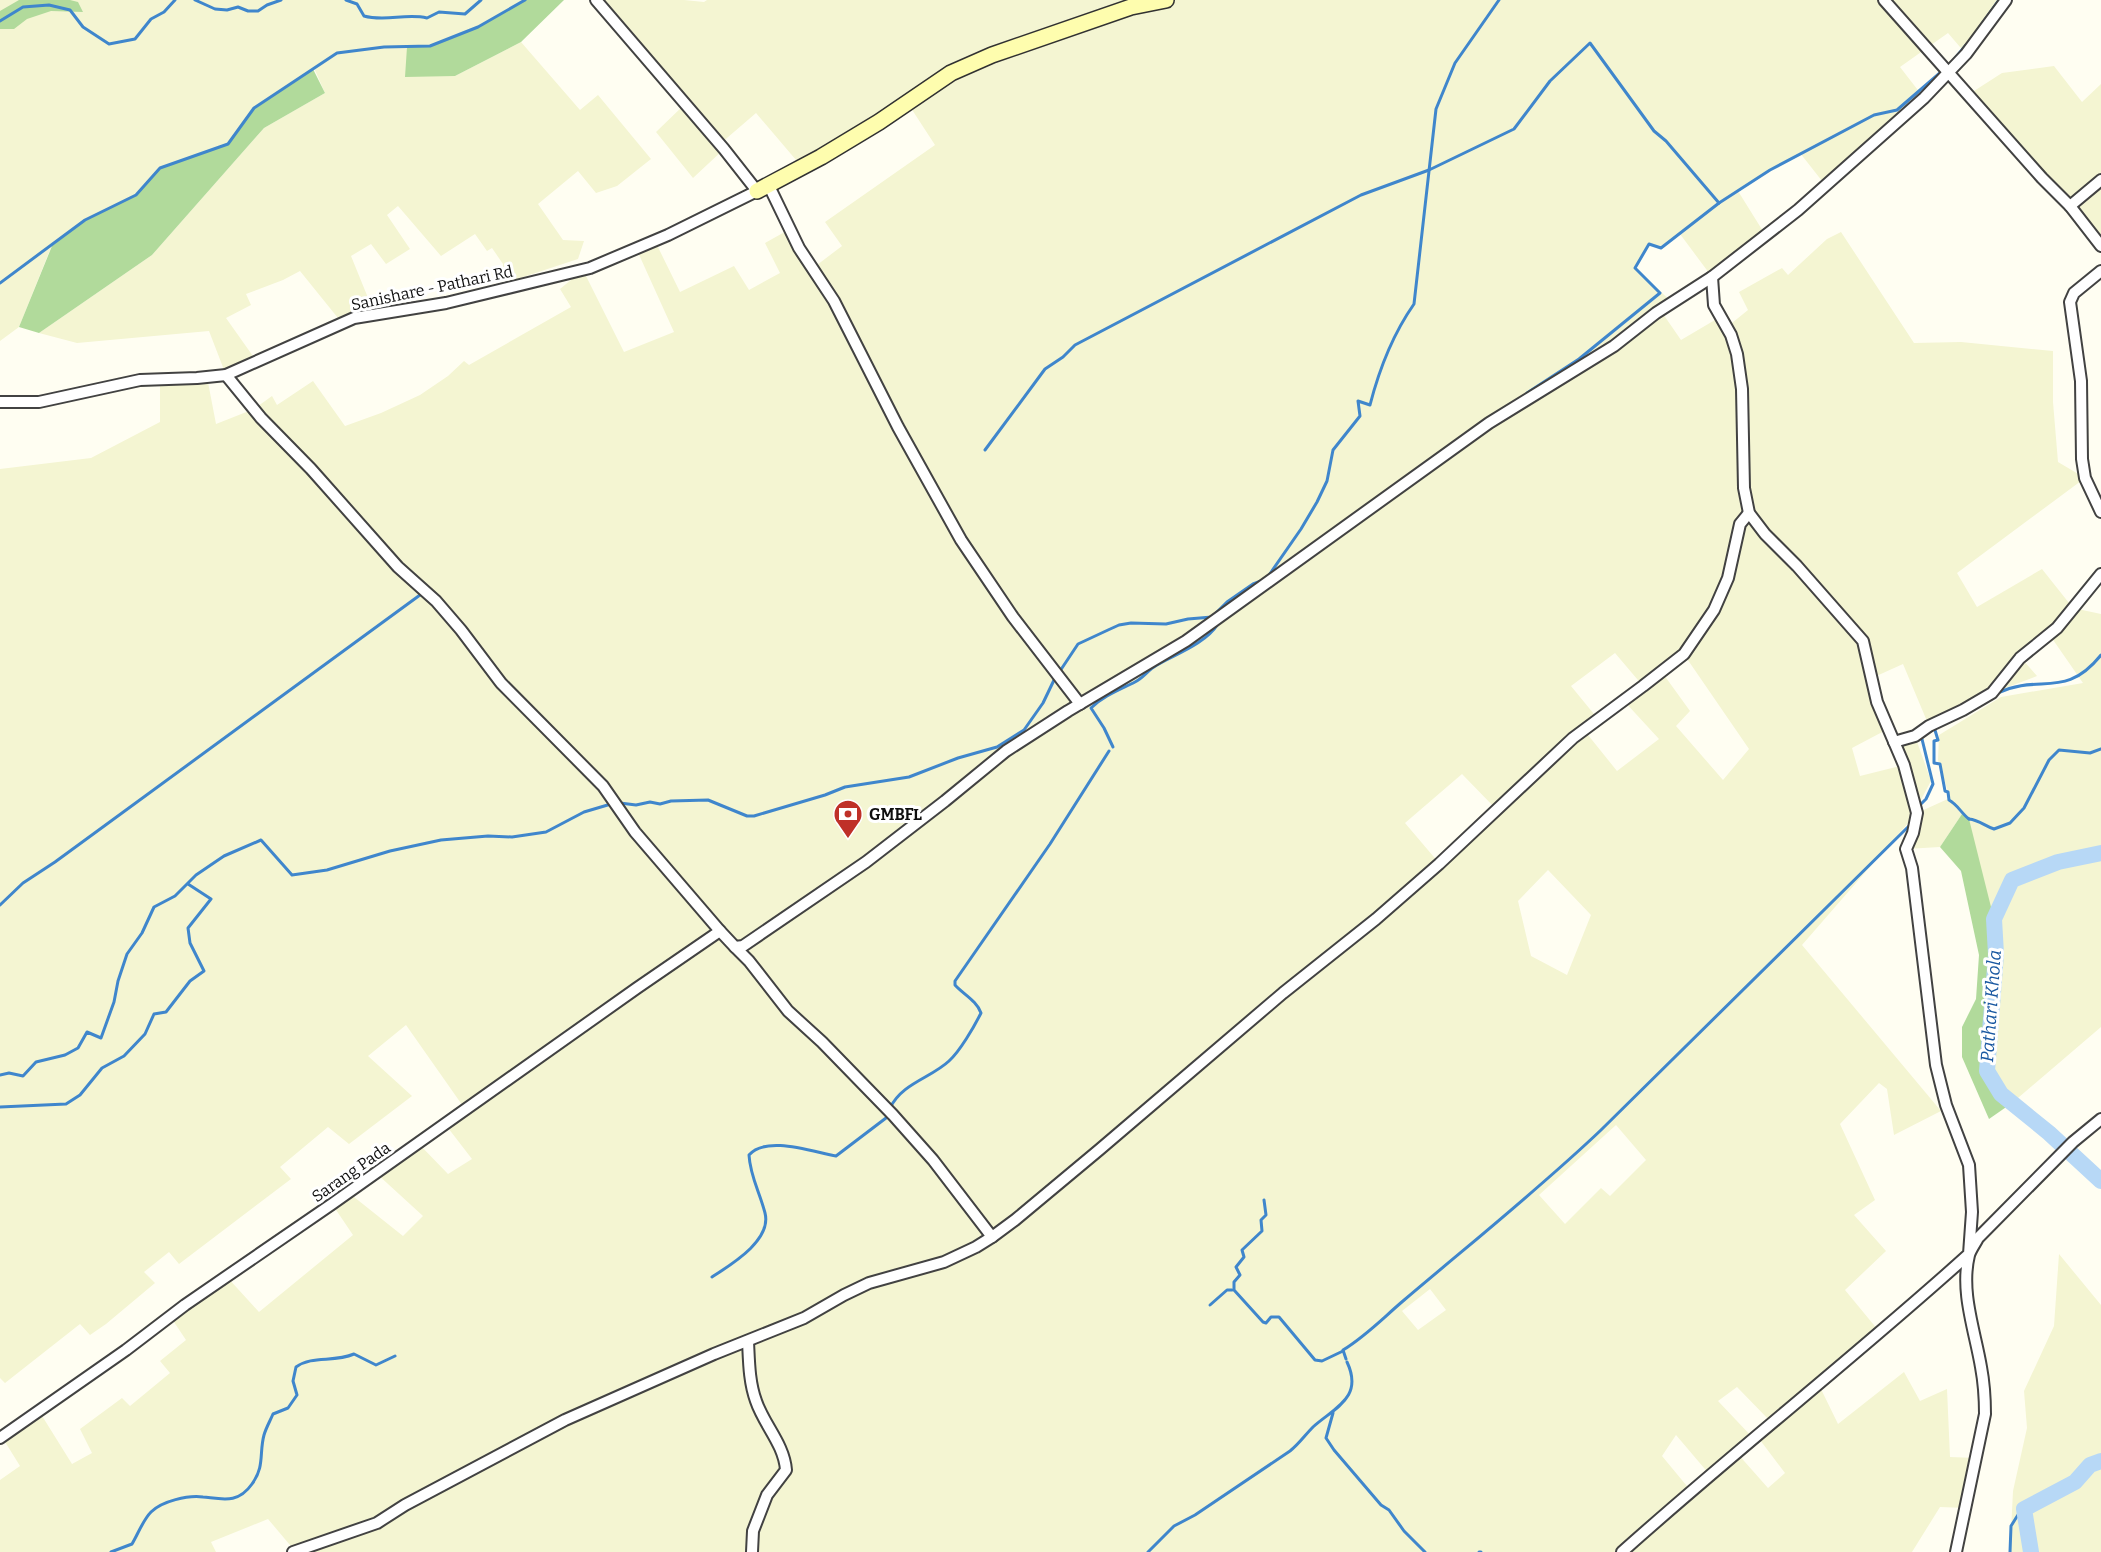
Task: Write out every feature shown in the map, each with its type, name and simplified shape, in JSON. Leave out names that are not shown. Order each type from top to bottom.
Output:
[{"type":"street","points":[[596,0],[724,149],[763,188],[834,301],[898,427],[962,540],[1001,600],[1080,704]]},
{"type":"street","points":[[763,188],[879,122],[951,73],[992,55],[1131,7],[1166,0]]},
{"type":"street","points":[[1884,0],[1948,74],[1985,111],[2042,178],[2070,206],[2101,246]]},
{"type":"street","points":[[735,947],[743,946],[866,862],[1006,751],[1186,641],[1489,423],[1614,346],[1656,314],[1712,277],[1798,210],[1948,74],[2006,0]]},
{"type":"street","points":[[2070,206],[2101,180]]},
{"type":"street","name":"Sanishare - Pathari Rd","points":[[0,402],[39,402],[140,380],[225,375],[264,360],[321,331],[354,318],[446,303],[590,268],[668,235],[763,188]]},
{"type":"street","points":[[2101,271],[2074,293],[2070,302],[2081,381],[2082,459],[2085,478],[2101,512]]},
{"type":"street","points":[[1712,277],[1714,305],[1731,335],[1737,354],[1742,389],[1744,488],[1749,513],[1765,534],[1863,640],[1877,702],[1904,765],[1917,813],[1913,833],[1906,849],[1912,868],[1936,1065],[1946,1105],[1969,1166],[1972,1212],[1966,1280],[1983,1375],[1986,1414],[1956,1552]]},
{"type":"street","points":[[225,375],[261,418],[398,567],[436,601],[501,683],[603,786],[635,832],[720,932],[749,961],[788,1011],[822,1042],[893,1115],[933,1160],[992,1237]]},
{"type":"street","points":[[293,1552],[377,1523],[405,1505],[565,1420],[804,1318],[869,1283],[944,1262],[992,1237],[1099,1150],[1283,993],[1376,919],[1439,864],[1573,738],[1683,654],[1714,610],[1728,578],[1740,524],[1749,513]]},
{"type":"street","points":[[1894,742],[1915,736],[1929,726],[1992,693],[2020,658],[2057,628],[2101,574]]},
{"type":"street","name":"Sarang Pada","points":[[0,1438],[126,1350],[185,1305],[315,1217],[637,988],[720,932]]},
{"type":"street","points":[[1622,1552],[1876,1337],[1969,1254],[1978,1238],[2073,1142],[2101,1119]]},
{"type":"street","points":[[748,1341],[750,1377],[755,1400],[765,1423],[781,1449],[786,1470],[767,1495],[753,1531],[752,1552]]},
{"type":"green space","points":[[0,0],[525,0],[478,27],[430,46],[408,47],[455,76],[521,42],[580,110],[598,95],[651,159],[617,186],[596,193],[578,171],[538,204],[563,240],[584,241],[578,259],[508,282],[503,271],[503,264],[492,248],[487,251],[475,234],[441,256],[398,206],[387,215],[410,249],[386,264],[371,244],[351,256],[375,315],[342,323],[300,271],[246,294],[251,305],[226,318],[255,359],[226,375],[209,331],[77,343],[39,333],[152,255],[264,128],[325,93],[314,68],[228,144],[161,168],[136,195],[85,220],[52,245],[19,327],[0,341]]},
{"type":"green space","points":[[19,0],[70,0],[78,2],[83,12],[51,11],[27,19],[14,29],[0,29],[0,11]]},
{"type":"green space","points":[[525,0],[564,0],[521,42],[455,76],[405,77],[407,47],[430,46],[478,27]]},
{"type":"green space","points":[[596,0],[704,2],[707,0],[2005,0],[1966,54],[1948,33],[1900,67],[1924,98],[1826,186],[1800,153],[1738,191],[1766,236],[1712,277],[1680,234],[1661,248],[1649,245],[1635,268],[1673,303],[1661,311],[1681,340],[1720,317],[1727,327],[1748,310],[1739,292],[1782,268],[1788,275],[1827,239],[1841,232],[1914,343],[1961,342],[2053,351],[2053,402],[2058,462],[2085,478],[1957,573],[1977,607],[2042,569],[2073,608],[2101,614],[2101,1027],[2012,1103],[2001,1094],[1987,1071],[1996,954],[1962,814],[1940,847],[1906,849],[1917,813],[1950,798],[1938,760],[1939,735],[2001,697],[2083,683],[2049,634],[2022,659],[2037,676],[1992,693],[1929,726],[1903,664],[1872,678],[1888,729],[1852,748],[1860,776],[1904,765],[1902,745],[1915,736],[1931,781],[1909,822],[1802,945],[1941,1111],[1894,1135],[1887,1089],[1879,1083],[1840,1124],[1875,1200],[1854,1215],[1886,1251],[1845,1290],[1878,1330],[1819,1385],[1838,1424],[1904,1372],[1920,1401],[1947,1389],[1950,1457],[1976,1458],[1966,1508],[1940,1507],[1912,1552],[293,1552],[295,1551],[268,1519],[211,1542],[216,1552],[0,1552],[0,1480],[20,1466],[2,1437],[39,1411],[72,1464],[92,1453],[80,1429],[122,1398],[130,1406],[170,1373],[160,1361],[186,1340],[170,1316],[227,1277],[259,1312],[353,1235],[332,1204],[349,1193],[403,1236],[423,1216],[376,1173],[418,1143],[448,1174],[472,1159],[445,1124],[465,1109],[406,1025],[368,1056],[412,1096],[349,1144],[328,1127],[280,1167],[291,1179],[179,1264],[169,1252],[144,1272],[155,1283],[106,1324],[90,1335],[80,1324],[5,1383],[0,1378],[0,469],[91,458],[160,422],[160,379],[207,377],[216,424],[254,409],[272,396],[277,405],[313,381],[345,426],[420,395],[448,376],[464,361],[469,365],[571,307],[560,289],[583,270],[624,352],[674,332],[636,248],[655,241],[680,292],[734,266],[749,290],[780,273],[765,243],[790,229],[813,268],[842,246],[825,222],[935,145],[907,102],[802,167],[756,113],[720,144],[724,149],[693,178],[656,132],[685,104]],"holes":[[[1681,650],[1749,749],[1723,780],[1676,726],[1690,711],[1664,675]],[[1615,653],[1643,686],[1624,701],[1659,739],[1617,771],[1584,730],[1598,719],[1571,686]],[[1462,774],[1496,809],[1439,863],[1405,823]],[[1548,870],[1591,915],[1567,975],[1531,956],[1518,901]],[[1616,1125],[1646,1160],[1610,1196],[1601,1188],[1565,1224],[1539,1195]],[[1430,1289],[1446,1310],[1418,1330],[1402,1311]],[[1737,1387],[1772,1423],[1757,1436],[1785,1473],[1768,1488],[1737,1453],[1754,1439],[1718,1401]],[[1676,1435],[1710,1475],[1691,1491],[1662,1456]]]},
{"type":"green space","points":[[2054,66],[2082,102],[2101,84],[2101,241],[1985,111],[1974,91],[2002,73]]},
{"type":"green space","points":[[313,69],[325,93],[264,128],[152,255],[39,333],[19,327],[52,246],[85,220],[136,195],[160,168],[228,144],[254,108]]},
{"type":"green space","points":[[1962,814],[1969,819],[1994,919],[1996,954],[1987,1071],[2001,1094],[2012,1103],[1989,1119],[1962,1057],[1962,1027],[1976,999],[1979,955],[1961,871],[1940,847]]},
{"type":"green space","points":[[2059,1254],[2101,1305],[2101,1552],[2010,1552],[2013,1491],[2027,1428],[2024,1391],[2054,1326]]},
{"type":"waterway","points":[[0,21],[23,7],[49,5],[70,10],[83,27],[109,44],[135,39],[151,19],[164,12],[175,0]]},
{"type":"waterway","points":[[195,0],[215,9],[227,10],[238,7],[248,11],[258,11],[281,0]]},
{"type":"waterway","points":[[346,0],[357,4],[364,16],[372,18],[411,16],[427,18],[439,12],[465,14],[481,0]]},
{"type":"waterway","points":[[0,283],[85,220],[136,195],[160,168],[228,144],[254,108],[337,53],[384,47],[430,46],[478,27],[525,0]]},
{"type":"waterway","points":[[1267,578],[1317,502],[1327,481],[1333,450],[1360,416],[1358,401],[1370,405],[1388,353],[1414,304],[1436,109],[1455,63],[1499,0]]},
{"type":"waterway","points":[[1979,28],[1999,0]]},
{"type":"waterway","points":[[985,450],[1045,369],[1063,357],[1075,345],[1361,195],[1429,170],[1514,129],[1550,81],[1590,43],[1654,131],[1666,141],[1719,203]]},
{"type":"waterway","points":[[1951,63],[1966,45]]},
{"type":"waterway","points":[[1527,393],[1579,359],[1660,293],[1635,268],[1649,244],[1661,248],[1719,203],[1770,170],[1874,115],[1897,110],[1941,72]]},
{"type":"waterway","points":[[1060,671],[1078,644],[1119,625],[1166,624],[1212,617],[1227,602],[1261,581]]},
{"type":"waterway","points":[[0,905],[23,883],[420,595]]},
{"type":"waterway","points":[[1113,747],[1091,708],[1138,680],[1157,665],[1198,643],[1218,624]]},
{"type":"waterway","points":[[1998,693],[2013,687],[2064,682],[2088,669],[2101,655]]},
{"type":"waterway","points":[[620,803],[636,805],[650,802],[660,804],[671,801],[708,800],[747,816],[754,816],[845,787],[909,777],[958,758],[997,747],[1024,730],[1043,703],[1055,678]]},
{"type":"waterway","points":[[1934,727],[1938,740],[1934,741],[1934,763],[1940,764],[1949,800],[1969,819]]},
{"type":"waterway","points":[[1919,806],[1926,799],[1933,784],[1921,735]]},
{"type":"waterway","points":[[1969,819],[1994,829],[2010,823],[2024,808],[2049,760],[2059,750],[2090,753],[2101,749]]},
{"type":"waterway","points":[[890,1108],[902,1092],[949,1061],[971,1032],[981,1013],[973,1001],[955,985],[955,981],[1050,844],[1109,751]]},
{"type":"waterway","points":[[0,1075],[9,1073],[23,1076],[36,1062],[65,1055],[78,1048],[87,1032],[101,1038],[127,954],[142,933],[154,907],[175,896],[196,875],[224,856],[261,840],[292,875],[327,870],[390,851],[441,840],[488,836],[512,837],[546,832],[584,812],[611,804]]},
{"type":"waterway","points":[[1346,1359],[1343,1350],[1367,1333],[1504,1217],[1601,1130],[1910,825]]},
{"type":"waterway","name":"Pathari Khola","points":[[2101,853],[2058,862],[2012,880],[1994,919],[1996,954],[1987,1071],[2001,1094],[2049,1133],[2101,1181]]},
{"type":"waterway","points":[[0,1107],[66,1104],[80,1095],[102,1068],[124,1056],[145,1034],[154,1014],[166,1012],[190,981],[204,971],[190,943],[188,928],[211,899],[188,884]]},
{"type":"waterway","points":[[712,1277],[749,1250],[757,1242],[766,1223],[749,1155],[757,1149],[778,1145],[836,1156],[886,1118],[888,1114]]},
{"type":"waterway","points":[[1264,1200],[1266,1215],[1261,1220],[1262,1231],[1242,1250],[1244,1257],[1236,1267],[1240,1275],[1234,1282],[1234,1290],[1263,1322],[1266,1323],[1271,1317],[1279,1317],[1315,1360],[1322,1361],[1343,1351]]},
{"type":"waterway","points":[[1210,1305],[1227,1290],[1232,1290]]},
{"type":"waterway","points":[[111,1552],[132,1544],[148,1515],[162,1505],[190,1497],[230,1499],[247,1490],[259,1471],[264,1435],[273,1414],[288,1408],[297,1395],[293,1381],[296,1367],[309,1361],[354,1354],[376,1365],[395,1356]]},
{"type":"waterway","points":[[1148,1552],[1174,1526],[1195,1515],[1290,1451],[1313,1427],[1337,1408],[1344,1401],[1352,1385],[1347,1362]]},
{"type":"waterway","points":[[1333,1413],[1326,1438],[1381,1505],[1389,1510],[1404,1531],[1425,1552]]},
{"type":"waterway","name":"Pathari Khola","points":[[2031,1552],[2024,1509],[2075,1482],[2090,1465],[2101,1461]]},
{"type":"waterway","points":[[2010,1552],[2011,1526],[2021,1510]]},
{"type":"place","name":"GMBFL","points":[[848,840]]}]
